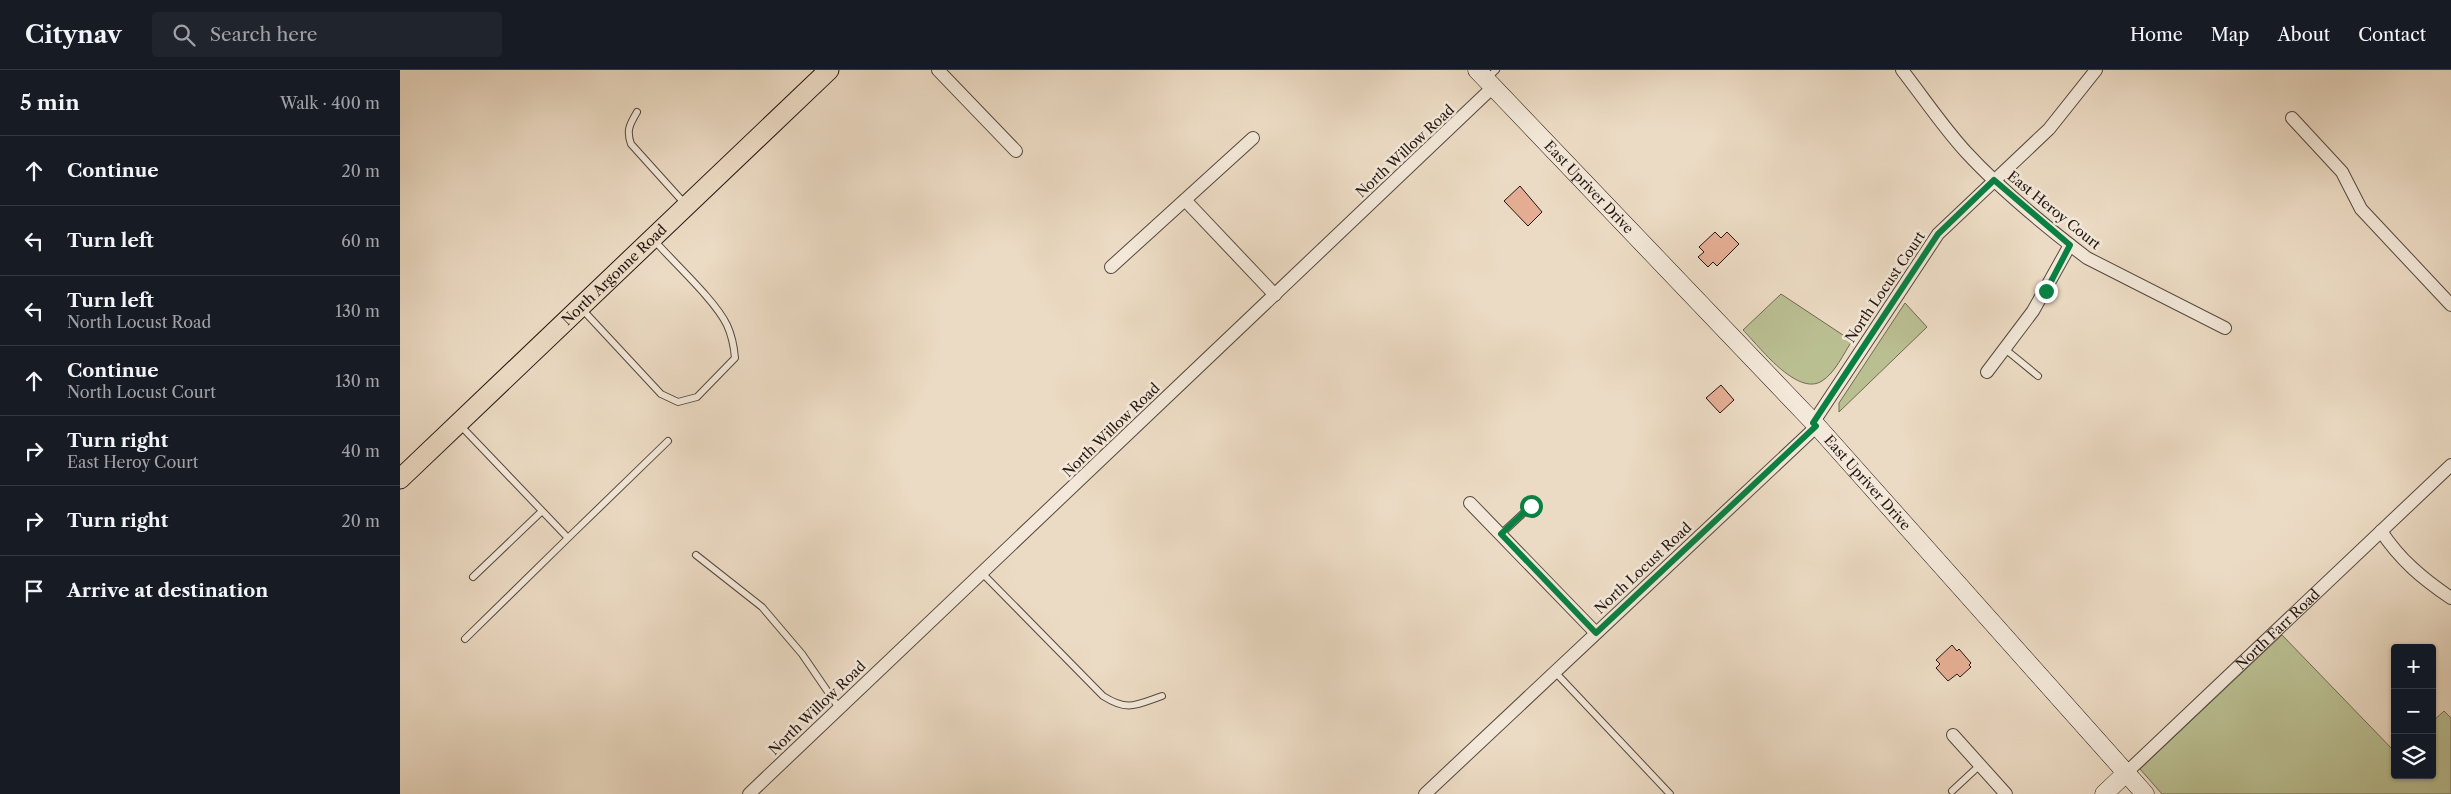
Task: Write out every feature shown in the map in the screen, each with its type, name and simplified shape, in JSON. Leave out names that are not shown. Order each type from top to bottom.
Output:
[{"type":"main road","name":"North Argonne Road","points":[[400,478],[829,70]]},
{"type":"street","points":[[938,70],[1016,151]]},
{"type":"street","name":"East Heroy Court","points":[[1902,70],[1964,150],[1994,180],[2070,245],[2087,258],[2225,328]]},
{"type":"street","name":"North Locust Court","points":[[1815,424],[1938,234],[2048,129],[2096,70]]},
{"type":"street","name":"North Willow Road","points":[[749,794],[1275,295],[1488,77]]},
{"type":"street","name":"East Upriver Drive","points":[[1488,77],[1815,424],[2145,794]]},
{"type":"street","points":[[2292,118],[2342,172],[2361,209],[2451,305]]},
{"type":"street","points":[[1111,267],[1253,138]]},
{"type":"street","points":[[1185,200],[1275,295]]},
{"type":"street","points":[[1987,372],[2033,311],[2070,245]]},
{"type":"street","name":"North Locust Road","points":[[1425,794],[1815,424]]},
{"type":"street","name":"North Farr Road","points":[[2104,794],[2451,465]]},
{"type":"street","points":[[1470,502],[1596,633]]},
{"type":"street","points":[[2381,531],[2413,571],[2451,598]]},
{"type":"street","points":[[1953,736],[2006,794]]},
{"type":"lane","points":[[637,112],[628,128],[631,144],[686,206]]},
{"type":"lane","points":[[580,307],[660,394],[678,402],[696,398],[735,358],[733,340],[726,323],[715,308],[652,238]]},
{"type":"lane","points":[[2005,349],[2038,376]]},
{"type":"lane","points":[[458,423],[568,538]]},
{"type":"lane","points":[[465,639],[668,441]]},
{"type":"lane","points":[[1501,534],[1531,506]]},
{"type":"lane","points":[[473,577],[542,511]]},
{"type":"lane","points":[[696,555],[762,607],[802,654],[839,708]]},
{"type":"lane","points":[[982,573],[1104,696],[1118,706],[1131,706],[1162,696]]},
{"type":"lane","points":[[1555,672],[1670,794]]},
{"type":"lane","points":[[1952,790],[1980,765]]},
{"type":"green space","points":[[1781,294],[1852,341],[1835,368],[1822,381],[1812,384],[1801,382],[1790,376],[1779,368],[1743,330]]},
{"type":"green space","points":[[1905,303],[1927,327],[1839,412],[1839,403]]},
{"type":"green space","points":[[2282,635],[2391,748],[2391,779],[2436,779],[2436,718],[2444,711],[2451,718],[2451,794],[2162,794],[2140,769]]},
{"type":"building","points":[[1520,186],[1542,212],[1528,226],[1504,201]]},
{"type":"building","points":[[1715,232],[1721,238],[1727,232],[1739,244],[1717,266],[1713,262],[1708,267],[1698,257],[1704,252],[1699,247]]},
{"type":"building","points":[[1721,385],[1734,400],[1720,413],[1706,398]]},
{"type":"building","points":[[1952,645],[1957,651],[1959,649],[1971,663],[1969,665],[1971,667],[1960,677],[1957,674],[1948,681],[1936,668],[1940,664],[1936,660]]},
{"type":"route","points":[[1531,506],[1501,534],[1596,633],[1816,426],[1813,423],[1938,234],[1994,180],[2070,245],[2046,291]]}]
